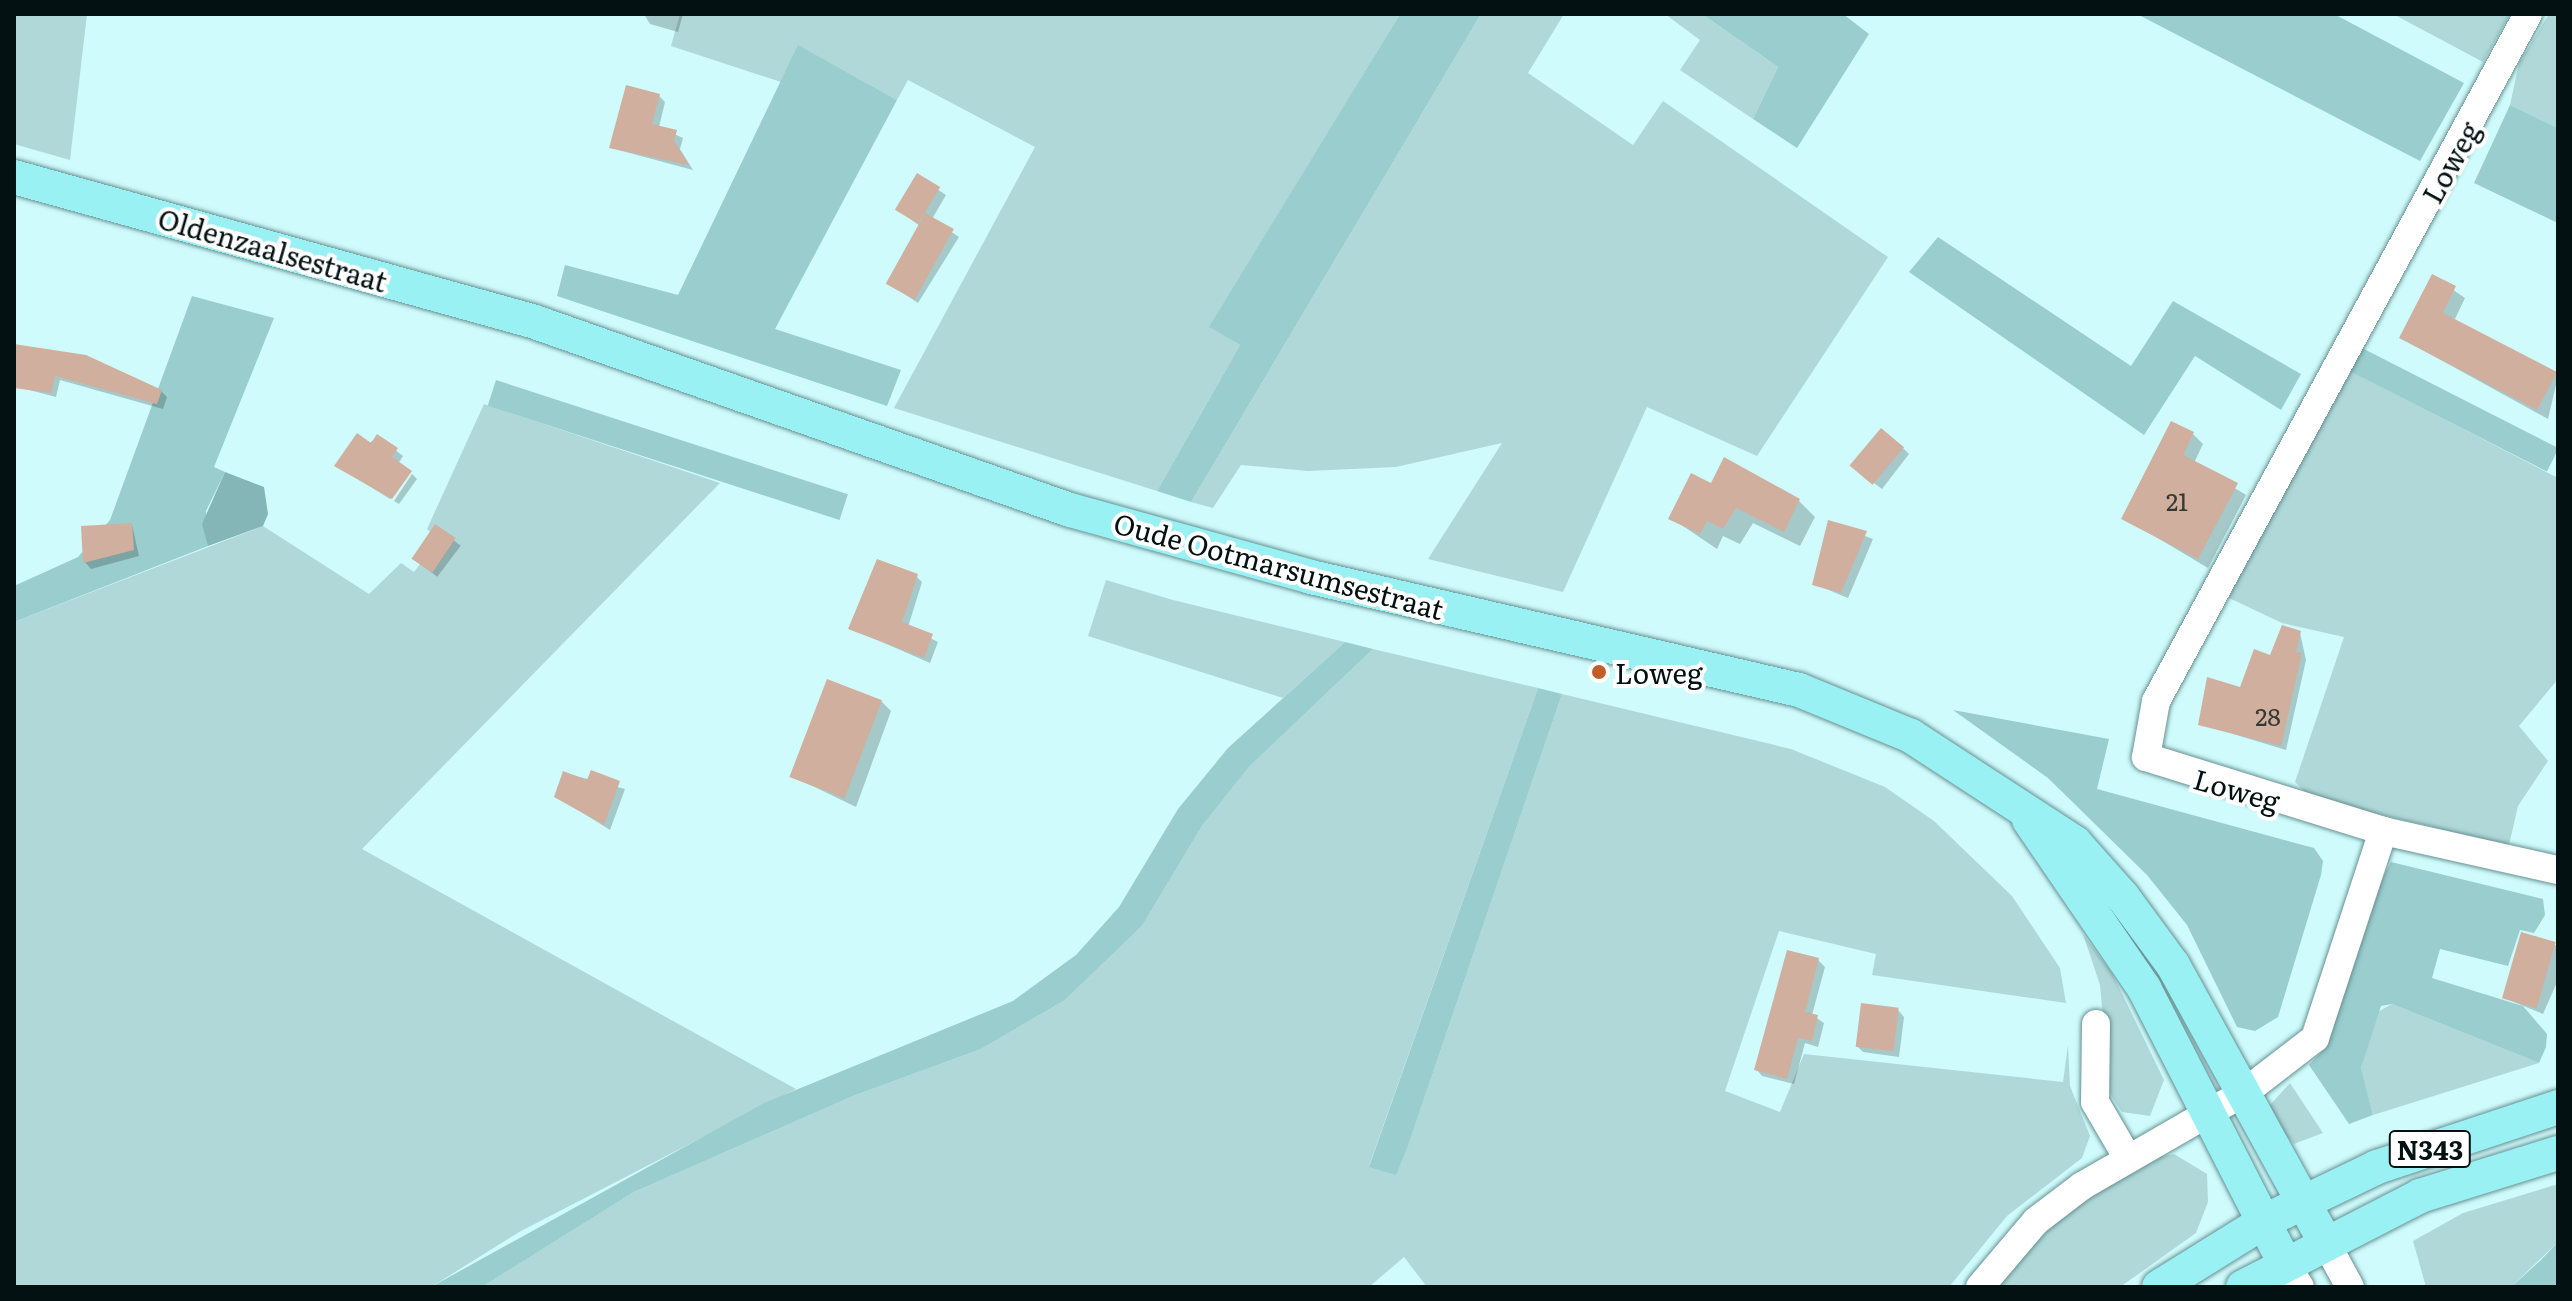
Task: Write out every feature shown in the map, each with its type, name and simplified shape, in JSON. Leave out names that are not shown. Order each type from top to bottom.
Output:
[{"type":"main road","name":"Oldenzaalsestraat","points":[[14,177],[532,321]]},
{"type":"main road","name":"Oude Ootmarsumsestraat","points":[[532,321],[1070,510],[1311,577],[1799,690],[1911,736],[2075,843],[2123,897],[2173,965],[2326,1243]]},
{"type":"main road","name":"Oude Ootmarsumsestraat","points":[[2020,806],[2144,988],[2212,1109],[2292,1275]]},
{"type":"main road","name":"N343","points":[[2159,1287],[2265,1221],[2377,1167],[2558,1107]]},
{"type":"main road","name":"N343","points":[[2243,1287],[2292,1275],[2326,1243],[2420,1196],[2558,1153]]},
{"type":"street","name":"Loweg","points":[[2383,831],[2160,766],[2146,757],[2147,733],[2156,701],[2528,14]]},
{"type":"street","points":[[1980,1287],[2036,1221],[2127,1157],[2245,1092],[2315,1038],[2383,831],[2558,870]]},
{"type":"street","points":[[2096,1024],[2095,1102],[2127,1157]]},
{"type":"street","points":[[2326,1243],[2350,1287]]},
{"type":"shaded area","points":[[14,14],[87,14],[70,160],[14,144]]},
{"type":"shaded area","points":[[680,14],[1400,14],[1210,327],[1240,345],[1157,491],[894,408],[1035,147],[908,80],[897,100],[799,46],[781,82],[671,46]]},
{"type":"shaded area","points":[[1400,14],[1481,14],[1191,502],[1157,491],[1240,345],[1209,327]]},
{"type":"shaded area","points":[[1481,14],[1564,14],[1528,73],[1633,145],[1663,101],[1888,257],[1757,456],[1647,407],[1563,592],[1428,559],[1502,443],[1396,467],[1308,471],[1241,465],[1213,508],[1191,502]]},
{"type":"shaded area","points":[[1665,14],[1702,14],[1778,67],[1753,119],[1680,70],[1700,40]]},
{"type":"shaded area","points":[[1702,14],[1843,14],[1869,34],[1797,148],[1753,119],[1778,67]]},
{"type":"shaded area","points":[[2137,14],[2334,14],[2464,83],[2420,161]]},
{"type":"shaded area","points":[[2393,14],[2510,14],[2483,62]]},
{"type":"shaded area","points":[[2549,14],[2558,14],[2558,128],[2510,105],[2519,63]]},
{"type":"shaded area","points":[[798,45],[897,100],[775,329],[901,370],[887,406],[557,296],[565,265],[678,295]]},
{"type":"shaded area","points":[[2510,105],[2558,128],[2558,223],[2474,183]]},
{"type":"shaded area","points":[[1938,237],[2131,366],[2173,301],[2301,374],[2281,410],[2195,356],[2144,435],[1909,272]]},
{"type":"shaded area","points":[[192,296],[274,318],[214,467],[225,472],[206,511],[208,546],[14,622],[14,586],[78,557],[110,520]]},
{"type":"shaded area","points":[[2360,347],[2558,448],[2547,471],[2348,370]]},
{"type":"shaded area","points":[[2347,369],[2558,478],[2558,679],[2519,726],[2548,761],[2518,806],[2509,845],[2311,798],[2295,782],[2344,637],[2282,623],[2227,597]]},
{"type":"shaded area","points":[[496,380],[848,494],[840,520],[488,406]]},
{"type":"shaded area","points":[[484,404],[720,483],[362,849],[796,1089],[521,1231],[431,1287],[14,1287],[14,622],[263,526],[369,594],[401,563],[414,572],[439,539],[427,529]]},
{"type":"shaded area","points":[[225,472],[264,487],[268,514],[263,526],[208,546],[202,524]]},
{"type":"shaded area","points":[[1106,580],[1173,600],[1345,642],[1283,698],[1088,636]]},
{"type":"shaded area","points":[[1345,642],[1373,649],[1249,767],[1202,826],[1142,926],[1065,1000],[981,1049],[853,1096],[634,1192],[482,1287],[431,1287],[764,1103],[1013,1001],[1076,955],[1119,907],[1178,809],[1228,748]]},
{"type":"shaded area","points":[[1373,649],[1538,688],[1369,1166],[1409,1143],[1562,694],[1791,749],[1885,787],[1934,821],[2012,896],[2060,968],[2066,1003],[1872,975],[1876,954],[1779,931],[1725,1091],[1780,1112],[1804,1054],[2063,1082],[2068,1045],[2070,1086],[2090,1136],[2082,1158],[2007,1216],[1949,1287],[1427,1287],[1404,1257],[1369,1287],[482,1287],[634,1192],[853,1096],[981,1049],[1065,1000],[1142,926],[1202,826],[1249,767]]},
{"type":"shaded area","points":[[1538,688],[1562,694],[1409,1143],[1396,1175],[1369,1167]]},
{"type":"shaded area","points":[[1953,710],[2109,739],[2097,789],[2314,848],[2323,861],[2321,875],[2278,1017],[2255,1031],[2237,1027],[2187,925],[2147,875],[2048,778]]},
{"type":"shaded area","points":[[2391,862],[2543,899],[2545,915],[2534,933],[2520,930],[2508,966],[2440,949],[2432,978],[2523,1006],[2547,1034],[2546,1047],[2539,1063],[2392,1004],[2381,1006],[2361,1068],[2373,1115],[2349,1124],[2309,1065],[2327,1046],[2377,888]]},
{"type":"shaded area","points":[[2083,934],[2112,973],[2164,1080],[2150,1116],[2122,1112],[2110,1094],[2100,985]]},
{"type":"shaded area","points":[[2392,1004],[2539,1063],[2373,1115],[2361,1069],[2374,1014]]},
{"type":"shaded area","points":[[2290,1083],[2323,1133],[2294,1144],[2275,1124],[2270,1105]]},
{"type":"shaded area","points":[[2174,1154],[2207,1174],[2208,1202],[2196,1233],[2120,1287],[1991,1287],[2077,1202],[2152,1158]]},
{"type":"shaded area","points":[[2558,1184],[2558,1242],[2511,1287],[2426,1287],[2413,1241],[2463,1213]]},
{"type":"shaded area","points":[[2558,1242],[2558,1287],[2511,1287],[2541,1260]]},
{"type":"building","points":[[626,85],[660,94],[652,124],[677,130],[674,141],[689,165],[609,148]]},
{"type":"building","points":[[917,173],[940,187],[918,224],[895,210]]},
{"type":"building","points":[[925,213],[954,229],[915,300],[886,284]]},
{"type":"building","points":[[2432,274],[2456,286],[2443,313],[2557,372],[2537,410],[2399,338]]},
{"type":"building","points":[[14,344],[86,355],[162,390],[157,404],[55,376],[51,393],[14,388]]},
{"type":"building","points":[[2171,421],[2194,432],[2183,455],[2238,483],[2198,559],[2121,519]]},
{"type":"building","points":[[1881,428],[1904,447],[1872,485],[1850,466]]},
{"type":"building","points":[[357,433],[371,443],[377,434],[398,448],[392,457],[412,471],[392,499],[334,466]]},
{"type":"building","points":[[1724,457],[1800,499],[1784,532],[1736,508],[1723,529],[1707,521],[1700,534],[1668,519],[1691,473],[1711,483]]},
{"type":"building","points":[[1828,520],[1867,531],[1841,593],[1812,585]]},
{"type":"building","points":[[132,523],[134,550],[83,563],[81,526]]},
{"type":"building","points":[[435,524],[456,538],[432,573],[412,559]]},
{"type":"building","points":[[877,559],[918,574],[902,622],[933,634],[924,658],[848,629]]},
{"type":"building","points":[[2282,625],[2301,631],[2296,652],[2302,653],[2281,746],[2198,725],[2207,677],[2240,687],[2254,649],[2270,655]]},
{"type":"building","points":[[827,679],[882,700],[844,798],[789,777]]},
{"type":"building","points":[[591,770],[620,781],[604,825],[554,797],[563,771],[587,780]]},
{"type":"building","points":[[2521,932],[2556,942],[2537,1008],[2502,998]]},
{"type":"building","points":[[1787,950],[1819,958],[1805,1012],[1818,1015],[1812,1041],[1798,1038],[1787,1079],[1754,1070]]},
{"type":"building","points":[[1861,1003],[1899,1008],[1893,1051],[1856,1047]]},
{"type":"place","name":"Loweg","points":[[1599,672]]}]
